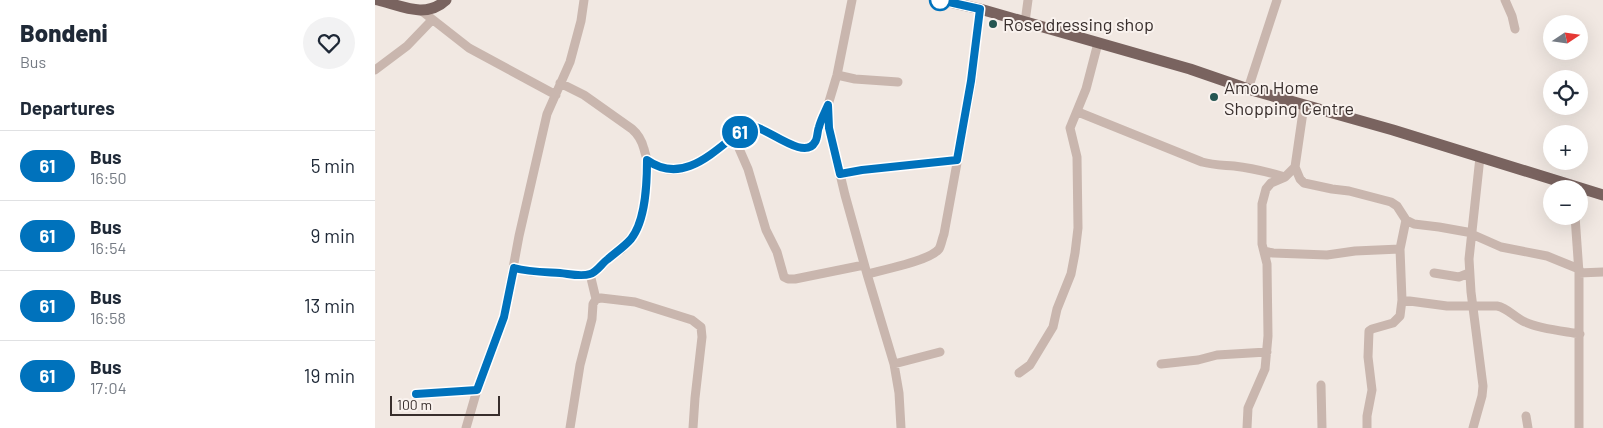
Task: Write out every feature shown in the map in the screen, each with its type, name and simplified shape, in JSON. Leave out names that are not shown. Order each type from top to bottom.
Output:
[{"type":"main road","points":[[378,0],[423,12],[439,7],[447,0]]},
{"type":"main road","points":[[940,0],[980,9],[1190,69],[1248,89],[1393,130],[1553,180]]},
{"type":"main road","points":[[1588,190],[1603,194]]},
{"type":"street","points":[[466,428],[477,390],[504,317],[519,236],[547,114],[570,62],[581,21],[584,0]]},
{"type":"street","points":[[647,160],[665,169],[678,170],[688,167],[707,157],[749,125],[755,125],[795,147],[804,148],[811,146],[816,141],[837,75],[852,0]]},
{"type":"street","points":[[1025,22],[1028,0]]},
{"type":"street","points":[[1248,89],[1277,0]]},
{"type":"street","points":[[1505,0],[1515,29]]},
{"type":"street","points":[[734,137],[748,169],[766,230],[777,252],[784,276],[788,279],[866,270],[913,262],[931,255],[939,249],[944,234],[971,81],[980,9]]},
{"type":"street","points":[[423,12],[469,48],[556,95]]},
{"type":"street","points":[[375,70],[407,46],[432,20]]},
{"type":"street","points":[[1019,373],[1030,365],[1053,328],[1057,309],[1071,274],[1078,228],[1077,157],[1070,128],[1086,89],[1098,43]]},
{"type":"street","points":[[837,75],[855,79],[897,82]]},
{"type":"street","points":[[514,268],[532,272],[590,274],[608,258],[622,249],[636,231],[644,205],[647,160],[639,136],[584,95],[560,84]]},
{"type":"street","points":[[828,105],[829,128],[840,174],[894,364],[899,393],[901,428]]},
{"type":"street","points":[[1304,105],[1295,167],[1300,179],[1304,183],[1349,191],[1391,202],[1397,206],[1406,220],[1414,224],[1439,226],[1471,234],[1501,247],[1547,256],[1579,271],[1603,272]]},
{"type":"street","points":[[1078,112],[1202,162],[1264,170],[1285,177]]},
{"type":"street","points":[[1473,428],[1483,386],[1469,273],[1471,234],[1481,157]]},
{"type":"street","points":[[840,174],[957,160]]},
{"type":"street","points":[[1247,428],[1248,408],[1265,369],[1269,336],[1267,264],[1262,244],[1262,204],[1266,189],[1271,183],[1285,177],[1295,167]]},
{"type":"street","points":[[1367,428],[1367,416],[1372,390],[1368,357],[1369,331],[1393,323],[1400,316],[1402,300],[1400,249],[1406,220]]},
{"type":"street","points":[[1576,225],[1579,271],[1579,428]]},
{"type":"street","points":[[1264,250],[1273,253],[1327,256],[1355,251],[1400,249]]},
{"type":"street","points":[[1435,273],[1459,277],[1469,273]]},
{"type":"street","points":[[570,428],[580,365],[592,319],[593,304],[596,299],[590,274]]},
{"type":"street","points":[[596,299],[635,302],[692,320],[701,327],[702,337],[693,428]]},
{"type":"street","points":[[1402,300],[1447,306],[1500,306],[1526,323],[1580,334]]},
{"type":"street","points":[[894,364],[940,352]]},
{"type":"street","points":[[1161,364],[1198,360],[1217,355],[1267,352]]},
{"type":"street","points":[[1321,385],[1322,428]]},
{"type":"street","points":[[416,394],[477,390]]},
{"type":"street","points":[[1526,416],[1527,428]]},
{"type":"bus line","name":"61","points":[[416,394],[477,390],[504,317],[514,268],[532,272],[590,274],[608,258],[622,249],[636,231],[640,221],[644,205],[647,160],[665,169],[678,170],[688,167],[721,148],[749,125],[763,128],[795,147],[804,148],[811,146],[816,141],[819,127],[828,105],[829,128],[840,174],[957,160],[971,81],[980,9],[940,0]]},
{"type":"place","name":"Rose dressing shop","points":[[993,24]]},
{"type":"place","name":"Amon Home Shopping Centre","points":[[1214,97]]}]
